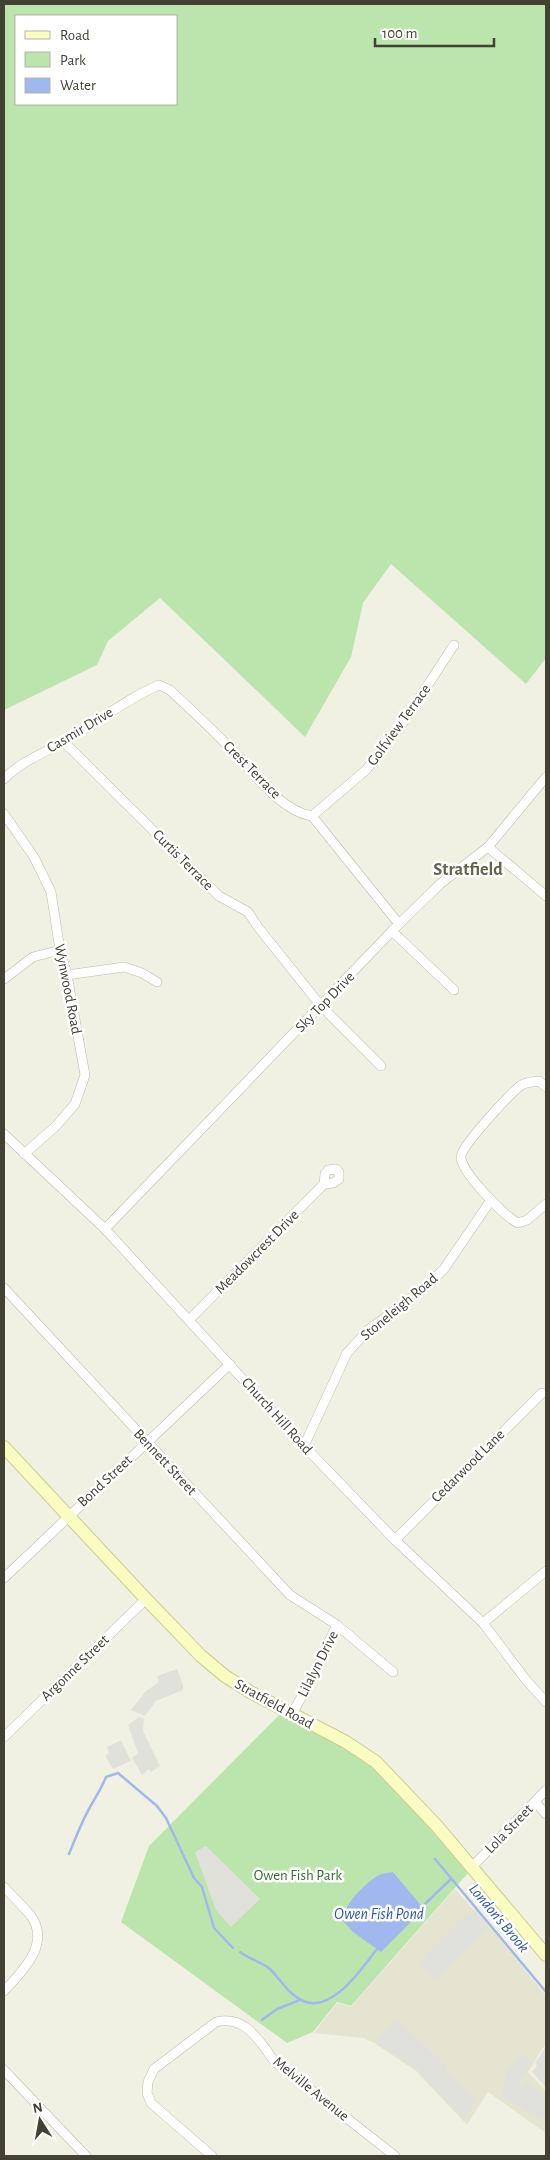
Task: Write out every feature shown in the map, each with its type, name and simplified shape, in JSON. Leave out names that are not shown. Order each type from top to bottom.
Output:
[{"type":"main road","name":"Stratfield Road","points":[[4,1448],[66,1517],[201,1656],[225,1676],[252,1693],[362,1751],[376,1762],[436,1825],[546,1955]]},
{"type":"street","name":"Golfview Terrace","points":[[312,816],[366,770],[400,728],[454,645]]},
{"type":"street","name":"Crest Terrace","points":[[159,685],[170,690],[230,748],[267,789],[301,814],[312,816],[399,924]]},
{"type":"street","name":"Casmir Drive","points":[[4,779],[17,766],[64,742],[138,694],[159,685]]},
{"type":"street","name":"Curtis Terrace","points":[[64,742],[219,896],[248,912],[321,1006],[381,1066]]},
{"type":"street","name":"Sky Top Drive","points":[[105,1229],[399,924],[440,884],[488,847],[546,777]]},
{"type":"street","name":"Wynwood Road","points":[[4,814],[34,857],[51,892],[60,950],[67,975],[85,1075],[75,1104],[56,1126],[24,1154]]},
{"type":"street","points":[[488,847],[546,896]]},
{"type":"street","points":[[392,931],[454,990]]},
{"type":"street","points":[[4,979],[33,957],[60,950]]},
{"type":"street","points":[[67,975],[124,967],[142,973],[157,982]]},
{"type":"street","points":[[546,1087],[539,1081],[521,1085],[464,1148],[461,1157],[464,1167],[509,1219],[518,1223],[527,1220],[546,1204]]},
{"type":"street","name":"Church Hill Road","points":[[4,1134],[105,1229],[304,1446],[395,1540],[483,1623],[526,1680],[546,1702]]},
{"type":"street","name":"Meadowcrest Drive","points":[[189,1320],[324,1184]]},
{"type":"street","name":"Stoneleigh Road","points":[[304,1446],[348,1353],[368,1330],[423,1289],[444,1269],[491,1200]]},
{"type":"street","name":"Bennett Street","points":[[4,1288],[290,1595],[337,1625]]},
{"type":"street","name":"Bond Street","points":[[4,1578],[66,1517],[230,1364]]},
{"type":"street","name":"Cedarwood Lane","points":[[395,1540],[542,1393]]},
{"type":"street","points":[[483,1623],[546,1571]]},
{"type":"street","name":"Argonne Street","points":[[4,1737],[146,1599]]},
{"type":"street","name":"Lilalyn Drive","points":[[292,1714],[337,1625],[393,1672]]},
{"type":"street","name":"Lola Street","points":[[472,1867],[546,1790]]},
{"type":"street","points":[[535,1802],[546,1814]]},
{"type":"street","points":[[4,1888],[31,1917],[37,1937],[32,1958],[4,1991]]},
{"type":"street","name":"Melville Avenue","points":[[212,2156],[151,2103],[147,2093],[148,2082],[154,2069],[216,2022],[226,2020],[235,2021],[244,2027],[261,2043],[274,2062],[395,2156]]},
{"type":"street","points":[[4,2070],[86,2156]]},
{"type":"shaded area","points":[[177,1669],[183,1690],[156,1701],[145,1716],[131,1710],[146,1691],[159,1682],[157,1676]]},
{"type":"shaded area","points":[[139,1717],[144,1718],[143,1731],[160,1766],[151,1772],[149,1769],[142,1775],[132,1758],[138,1753],[128,1725]]},
{"type":"shaded area","points":[[121,1740],[131,1761],[113,1769],[105,1756],[109,1753],[107,1747]]},
{"type":"shaded area","points":[[206,1846],[260,1899],[231,1927],[216,1910],[195,1852]]},
{"type":"shaded area","points":[[455,1889],[476,1910],[546,1996],[546,2043],[528,2072],[546,2091],[546,2133],[488,2092],[467,2125],[416,2071],[374,2043],[363,2038],[314,2033],[337,2003],[351,2007]]},
{"type":"shaded area","points":[[477,1913],[489,1928],[435,1980],[418,1963],[466,1914]]},
{"type":"shaded area","points":[[396,2019],[446,2066],[447,2071],[476,2101],[464,2120],[419,2071],[375,2042]]},
{"type":"shaded area","points":[[546,2046],[546,2088],[532,2072],[537,2066],[535,2063]]},
{"type":"shaded area","points":[[522,2054],[533,2062],[518,2085],[522,2088],[527,2083],[546,2097],[546,2121],[501,2097],[506,2077],[503,2074]]},
{"type":"green space","points":[[4,4],[546,4],[546,658],[526,684],[391,564],[363,603],[351,657],[305,737],[160,598],[108,641],[97,665],[4,710]]},
{"type":"green space","name":"Owen Fish Park","points":[[280,1714],[362,1757],[398,1791],[468,1873],[351,2006],[337,2002],[313,2032],[287,2043],[121,1922],[149,1846]]},
{"type":"water","name":"Owen Fish Pond","points":[[393,1872],[424,1909],[381,1952],[353,1932],[343,1921],[344,1914],[360,1890],[377,1876]]},
{"type":"waterway","points":[[69,1854],[89,1808],[106,1777],[118,1773],[157,1806],[166,1818],[194,1878],[202,1887],[214,1928],[233,1948]]},
{"type":"waterway","name":"London's Brook","points":[[435,1859],[546,1992]]},
{"type":"waterway","points":[[422,1907],[451,1879]]},
{"type":"waterway","points":[[240,1952],[270,1969],[289,1991],[298,1998],[314,2003],[325,2001],[345,1987],[377,1949]]},
{"type":"waterway","points":[[262,2020],[277,2009],[300,2000]]},
{"type":"district","name":"Stratfield","points":[[468,870]]}]
